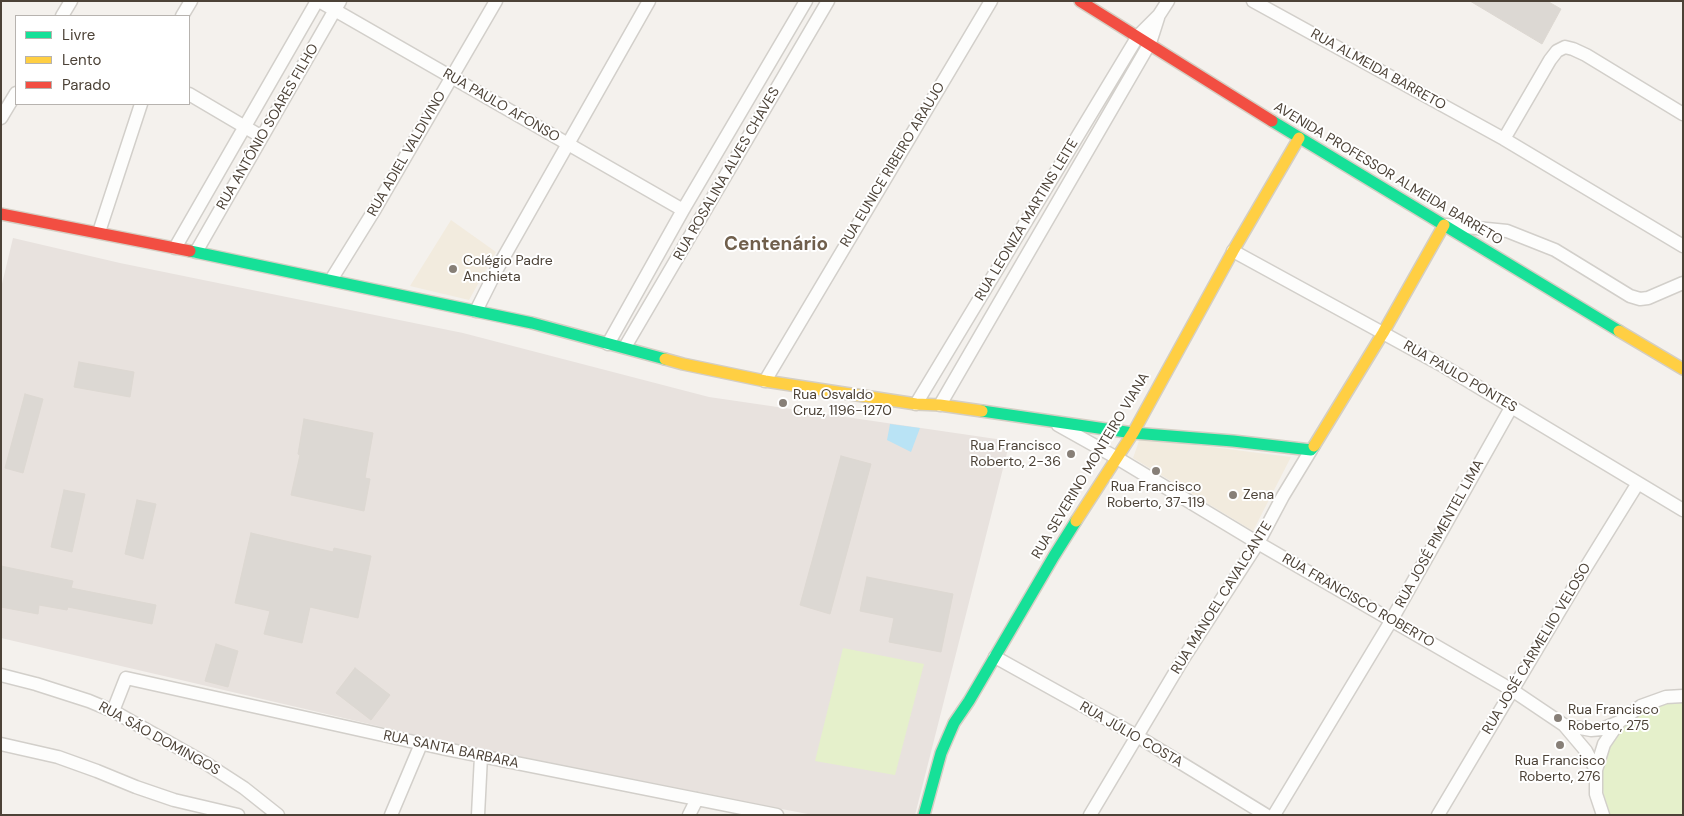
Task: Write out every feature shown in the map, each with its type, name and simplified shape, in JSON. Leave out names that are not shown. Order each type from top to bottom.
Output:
[{"type":"street","points":[[63,15],[70,1]]},
{"type":"street","points":[[183,15],[191,1]]},
{"type":"street","name":"RUA PAULO AFONSO","points":[[318,1],[338,6],[452,77],[683,210]]},
{"type":"street","name":"RUA ANTÔNIO SOARES FILHO","points":[[175,248],[318,1]]},
{"type":"street","name":"RUA ADIEL VALDIVINO","points":[[331,280],[375,209],[496,1]]},
{"type":"street","points":[[476,311],[497,269],[649,1]]},
{"type":"street","name":"RUA ROSALINA ALVES CHAVES","points":[[608,344],[683,210],[806,1]]},
{"type":"street","name":"RUA ROSALINA ALVES CHAVES","points":[[625,347],[828,1]]},
{"type":"street","name":"RUA EUNICE RIBEIRO ARAUJO","points":[[765,381],[991,1]]},
{"type":"street","name":"AVENIDA PROFESSOR ALMEIDA BARRETO","points":[[1080,1],[1150,43],[1299,138],[1683,369]]},
{"type":"street","points":[[1158,15],[1168,1]]},
{"type":"street","name":"RUA ALMEIDA BARRETO","points":[[1253,1],[1504,139],[1683,246]]},
{"type":"street","name":"RUA ANTÔNIO SOARES FILHO","points":[[196,252],[338,6]]},
{"type":"street","name":"RUA LEONIZA MARTINS LEITE","points":[[916,404],[1138,36],[1158,15]]},
{"type":"street","name":"RUA LEONIZA MARTINS LEITE","points":[[940,405],[1150,43],[1158,15]]},
{"type":"street","points":[[1504,139],[1550,60],[1564,47],[1586,55],[1683,114]]},
{"type":"street","points":[[1,118],[15,95]]},
{"type":"street","points":[[190,95],[262,137]]},
{"type":"street","points":[[99,232],[141,105]]},
{"type":"street","name":"RUA SEVERINO MONTEIRO VIANA","points":[[924,815],[941,753],[954,723],[970,702],[1054,556],[1117,458],[1233,250],[1299,138]]},
{"type":"street","points":[[1,214],[99,232],[532,323],[682,364],[765,381],[916,404],[940,405],[1132,432],[1311,450]]},
{"type":"street","points":[[1444,225],[1507,231],[1555,250],[1630,296],[1640,299],[1648,298],[1683,283]]},
{"type":"street","name":"RUA MANOEL CAVALCANTE","points":[[1090,815],[1183,659],[1258,543],[1283,496],[1383,333],[1444,225]]},
{"type":"street","name":"RUA PAULO PONTES","points":[[1233,250],[1445,367],[1683,510]]},
{"type":"street","name":"RUA JOSÉ PIMENTEL LIMA","points":[[1274,815],[1390,621],[1512,406]]},
{"type":"street","name":"RUA FRANCISCO ROBERTO","points":[[1047,420],[1117,458],[1390,621],[1512,690],[1564,725],[1586,750],[1596,770]]},
{"type":"street","name":"RUA JOSÉ CARMELIIO VELOSO","points":[[1438,815],[1638,483]]},
{"type":"street","name":"RUA JÚLIO COSTA","points":[[995,657],[1136,736],[1266,815]]},
{"type":"street","name":"RUA SÃO DOMINGOS","points":[[1,675],[89,701],[113,711],[207,764],[244,788],[278,815]]},
{"type":"street","name":"RUA SANTA BARBARA","points":[[113,711],[126,678],[421,744],[777,815]]},
{"type":"street","points":[[1603,815],[1596,794],[1596,770],[1604,744],[1619,722],[1641,706],[1666,697],[1683,696]]},
{"type":"street","name":"RUA FRANCISCO ROBERTO","points":[[1564,725],[1591,730],[1602,729],[1619,722]]},
{"type":"street","points":[[1,744],[58,757],[174,800],[238,815]]},
{"type":"street","points":[[390,815],[421,744]]},
{"type":"street","points":[[478,815],[481,756]]},
{"type":"street","points":[[689,815],[696,799]]},
{"type":"shaded area","name":"Colégio Padre Anchieta","points":[[451,220],[496,252],[469,300],[410,286]]},
{"type":"shaded area","points":[[13,238],[120,263],[463,333],[709,397],[1010,441],[915,815],[813,815],[515,758],[1,638],[1,288]]},
{"type":"shaded area","name":"Zena","points":[[1140,438],[1291,457],[1253,531],[1133,458]]},
{"type":"green space","points":[[843,648],[924,664],[895,775],[815,761]]},
{"type":"green space","points":[[1683,702],[1683,815],[1610,815],[1604,800],[1602,777],[1606,754],[1617,734],[1636,715],[1660,704]]},
{"type":"water","points":[[890,424],[920,428],[911,452],[887,440]]},
{"type":"building","points":[[1470,1],[1547,1],[1561,9],[1542,44]]},
{"type":"building","points":[[79,362],[134,372],[130,397],[74,387]]},
{"type":"building","points":[[25,394],[43,399],[23,473],[5,468]]},
{"type":"building","points":[[304,419],[373,433],[365,478],[370,479],[364,511],[291,495],[300,455],[298,454]]},
{"type":"building","points":[[841,456],[871,464],[830,614],[800,605]]},
{"type":"building","points":[[64,490],[85,494],[72,552],[51,547]]},
{"type":"building","points":[[137,500],[156,504],[143,559],[125,554]]},
{"type":"building","points":[[251,533],[333,552],[334,548],[371,556],[358,618],[310,607],[302,643],[264,634],[270,611],[235,603]]},
{"type":"building","points":[[1,566],[73,581],[71,588],[156,605],[152,624],[68,607],[67,610],[39,605],[38,614],[1,607]]},
{"type":"building","points":[[867,577],[953,594],[941,652],[889,642],[894,618],[860,611]]},
{"type":"building","points":[[216,644],[238,651],[228,687],[205,681]]},
{"type":"building","points":[[355,668],[390,695],[371,720],[336,693]]},
{"type":"traffic: fast","points":[[1272,121],[1619,331]]},
{"type":"traffic: fast","points":[[190,251],[532,323],[665,359]]},
{"type":"traffic: fast","points":[[982,411],[1133,433],[1233,441],[1311,450],[1314,446]]},
{"type":"traffic: fast","points":[[924,815],[941,753],[954,723],[1076,521]]},
{"type":"traffic: slow","points":[[1076,521],[1133,433],[1233,251],[1299,138]]},
{"type":"traffic: slow","points":[[1314,446],[1383,333],[1444,225]]},
{"type":"traffic: slow","points":[[1619,331],[1683,369]]},
{"type":"traffic: slow","points":[[665,359],[765,381],[916,404],[940,405],[982,411]]},
{"type":"traffic: jam","points":[[1080,1],[1272,121]]},
{"type":"traffic: jam","points":[[1,214],[190,251]]},
{"type":"place","name":"Colégio Padre Anchieta","points":[[453,269]]},
{"type":"place","name":"Rua Osvaldo Cruz, 1196-1270","points":[[783,403]]},
{"type":"place","name":"Rua Francisco Roberto, 2-36","points":[[1071,454]]},
{"type":"place","name":"Rua Francisco Roberto, 37-119","points":[[1156,471]]},
{"type":"place","name":"Zena","points":[[1233,495]]},
{"type":"place","name":"Rua Francisco Roberto, 275","points":[[1558,718]]},
{"type":"place","name":"Rua Francisco Roberto, 276","points":[[1560,745]]},
{"type":"district","name":"Centenário","points":[[776,245]]}]
